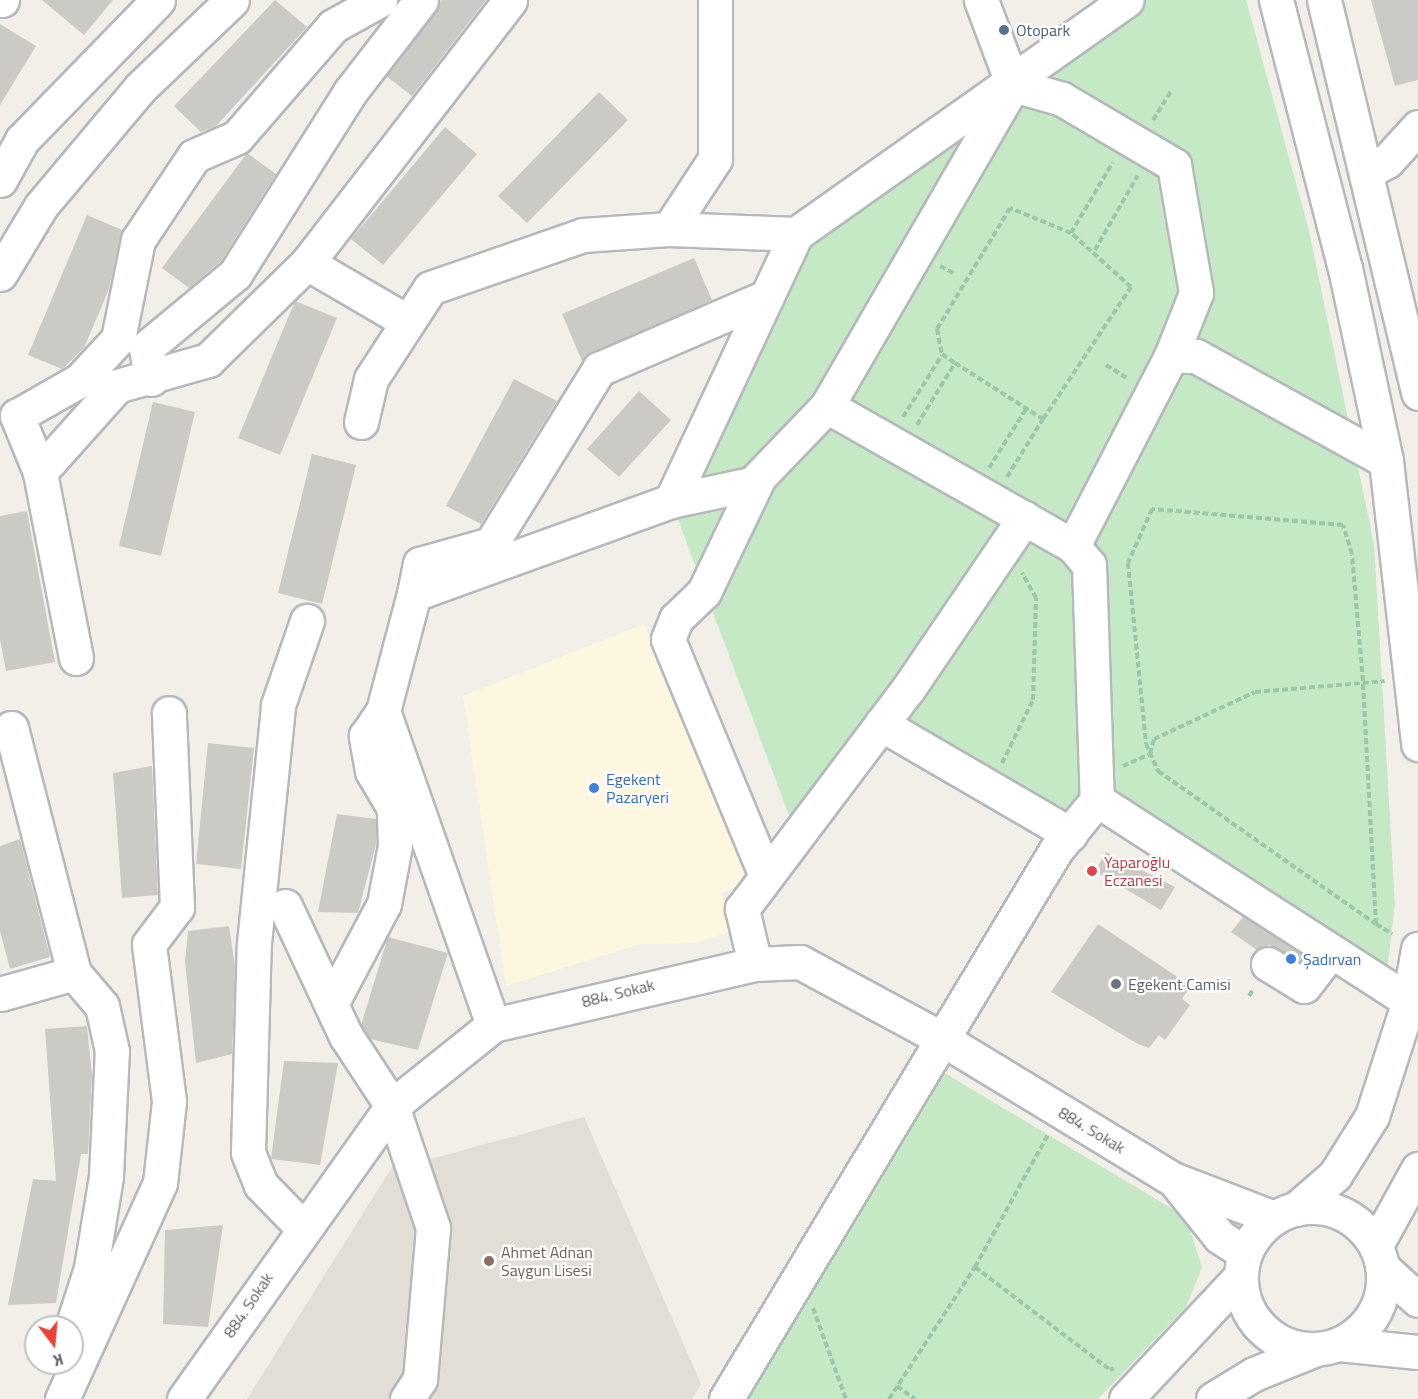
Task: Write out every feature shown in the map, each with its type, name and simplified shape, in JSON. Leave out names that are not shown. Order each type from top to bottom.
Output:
[{"type":"street","points":[[0,180],[22,140],[158,0]]},
{"type":"street","points":[[0,274],[41,206],[140,88],[232,0]]},
{"type":"street","points":[[76,658],[40,472],[17,416],[80,380],[118,339],[138,240],[194,156],[237,137],[333,26],[380,0]]},
{"type":"street","points":[[151,378],[146,348],[235,274],[350,92],[421,0]]},
{"type":"street","points":[[40,472],[117,386],[208,360],[307,263],[510,0]]},
{"type":"street","points":[[669,229],[715,159],[715,0]]},
{"type":"street","points":[[981,0],[1013,85]]},
{"type":"street","points":[[670,501],[796,234],[1013,85],[1126,0]]},
{"type":"street","points":[[1276,0],[1345,268],[1386,461],[1418,744]]},
{"type":"street","points":[[1324,0],[1417,387]]},
{"type":"street","points":[[1013,85],[1062,99],[1174,165],[1196,293],[1171,356],[1073,546]]},
{"type":"street","points":[[766,876],[668,639],[676,619],[704,592],[755,483],[826,406],[1013,85]]},
{"type":"street","points":[[1367,172],[1387,161],[1418,127]]},
{"type":"street","points":[[361,422],[371,379],[430,288],[583,235],[669,229],[796,234]]},
{"type":"street","points":[[307,263],[408,322]]},
{"type":"street","points":[[331,1004],[384,904],[390,868],[394,808],[372,771],[366,736],[383,711],[420,564],[492,544],[599,369],[766,297]]},
{"type":"street","points":[[1171,356],[1196,356],[1386,461]]},
{"type":"street","points":[[726,1399],[1070,834],[1097,801],[1089,565],[1073,546],[826,406]]},
{"type":"street","points":[[414,594],[670,501],[755,483]]},
{"type":"street","points":[[755,964],[742,909],[881,724],[1024,518]]},
{"type":"street","points":[[302,1227],[261,1185],[248,1152],[254,943],[278,705],[307,621]]},
{"type":"street","points":[[383,711],[493,1025]]},
{"type":"street","points":[[68,1379],[160,1183],[169,1101],[149,944],[177,907],[169,713]]},
{"type":"street","points":[[881,724],[1070,834]]},
{"type":"street","points":[[11,728],[74,973],[102,1006],[112,1051],[106,1176],[91,1268],[76,1315]]},
{"type":"street","points":[[1097,801],[1409,1001]]},
{"type":"street","points":[[285,906],[331,1004],[392,1106],[433,1228],[420,1379],[407,1399]]},
{"type":"street","points":[[1126,1399],[1243,1265],[1285,1213],[1335,1175],[1372,1116],[1409,1001],[1405,942]]},
{"type":"street","points":[[1268,964],[1304,986],[1325,959]]},
{"type":"street","name":"884. Sokak","points":[[184,1399],[302,1227],[392,1106],[493,1025],[755,964],[800,962],[945,1040],[1174,1180],[1285,1213]]},
{"type":"street","points":[[0,994],[74,973]]},
{"type":"street","name":"884. Sokak","points":[[1174,1180],[1243,1265]]},
{"type":"street","points":[[1413,1181],[1418,1222]]},
{"type":"street","points":[[1213,1399],[1254,1374],[1327,1347],[1374,1313],[1379,1256],[1413,1181]]},
{"type":"street","points":[[1285,1213],[1342,1213],[1418,1300]]},
{"type":"street","points":[[1243,1265],[1254,1320],[1292,1347],[1418,1352]]},
{"type":"path","points":[[1071,233],[1139,144],[1172,90]]},
{"type":"path","points":[[1095,250],[1139,144]]},
{"type":"path","points":[[896,444],[942,354],[937,329],[1010,208],[1071,233],[1095,250],[1131,287],[1042,419],[985,495]]},
{"type":"path","points":[[942,354],[1042,419]]},
{"type":"path","points":[[896,444],[955,363]]},
{"type":"path","points":[[985,495],[1026,409]]},
{"type":"path","points":[[1377,924],[1364,681],[1352,554],[1343,525],[1152,509],[1128,563],[1150,754],[1158,771],[1377,924],[1405,942]]},
{"type":"path","points":[[1000,767],[1033,700],[1036,598],[1021,578],[1023,567]]},
{"type":"path","points":[[1150,754],[1154,739],[1255,692],[1385,681]]},
{"type":"path","points":[[1113,770],[1150,754]]},
{"type":"path","points":[[889,1399],[975,1267],[1049,1132]]},
{"type":"path","points":[[975,1267],[1110,1370],[1121,1365]]},
{"type":"path","points":[[818,1327],[846,1399]]},
{"type":"path","points":[[897,1386],[915,1399]]},
{"type":"shaded area","name":"Egekent Pazaryeri","points":[[644,624],[749,881],[721,893],[735,930],[696,943],[640,944],[506,986],[463,696]]},
{"type":"shaded area","name":"Ahmet Adnan Saygun Lisesi","points":[[584,1117],[701,1384],[692,1399],[247,1399],[402,1151],[424,1161]]},
{"type":"green space","points":[[1125,0],[1246,0],[1309,231],[1374,544],[1395,905],[1385,987],[1150,835],[1096,778],[1062,829],[888,715],[790,818],[671,501],[808,228]]},
{"type":"green space","points":[[943,1072],[1186,1217],[1202,1268],[1186,1307],[1098,1399],[734,1399]]},
{"type":"building","points":[[42,0],[113,0],[84,35]]},
{"type":"building","points":[[275,0],[307,27],[216,126],[201,132],[174,106]]},
{"type":"building","points":[[442,0],[486,0],[412,96],[386,76]]},
{"type":"building","points":[[1371,0],[1418,0],[1418,80],[1395,86]]},
{"type":"building","points":[[0,24],[36,46],[0,105]]},
{"type":"building","points":[[599,92],[628,120],[527,223],[498,196]]},
{"type":"building","points":[[445,127],[477,154],[383,265],[351,239]]},
{"type":"building","points":[[247,153],[276,174],[221,261],[189,288],[162,268]]},
{"type":"building","points":[[87,215],[122,230],[109,289],[84,348],[62,369],[28,355]]},
{"type":"building","points":[[694,258],[712,300],[582,361],[562,314]]},
{"type":"building","points":[[295,301],[337,318],[280,455],[238,438]]},
{"type":"building","points":[[514,379],[557,401],[481,524],[446,506]]},
{"type":"building","points":[[639,391],[671,420],[619,477],[587,449]]},
{"type":"building","points":[[153,402],[195,412],[161,556],[119,546]]},
{"type":"building","points":[[312,454],[356,465],[322,604],[278,593]]},
{"type":"building","points":[[27,511],[55,662],[6,671],[0,639],[0,516]]},
{"type":"building","points":[[208,743],[254,748],[241,869],[196,864]]},
{"type":"building","points":[[152,766],[158,895],[122,898],[113,773]]},
{"type":"building","points":[[337,814],[376,819],[376,844],[358,913],[318,912]]},
{"type":"building","points":[[20,839],[50,957],[10,969],[0,931],[0,846]]},
{"type":"building","points":[[1106,852],[1175,887],[1161,910],[1095,871]]},
{"type":"building","points":[[1243,917],[1304,956],[1299,961],[1269,945],[1257,950],[1231,932]]},
{"type":"building","name":"Egekent Camisi","points":[[1098,924],[1191,986],[1182,999],[1190,1005],[1165,1040],[1159,1035],[1149,1048],[1136,1043],[1051,992]]},
{"type":"building","points":[[229,926],[235,967],[232,1054],[196,1063],[185,962],[188,931]]},
{"type":"building","points":[[388,937],[448,953],[418,1050],[370,1039],[361,1025]]},
{"type":"building","points":[[87,1026],[92,1075],[88,1154],[81,1154],[56,1303],[8,1305],[33,1179],[56,1181],[45,1029]]},
{"type":"building","points":[[284,1061],[338,1063],[320,1165],[271,1159]]},
{"type":"building","points":[[223,1225],[208,1327],[163,1324],[165,1230]]},
{"type":"place","name":"Otopark","points":[[1004,30]]},
{"type":"place","name":"Egekent Pazaryeri","points":[[594,788]]},
{"type":"place","name":"Yaparoğlu Eczanesi","points":[[1092,871]]},
{"type":"place","name":"Şadırvan","points":[[1291,959]]},
{"type":"place","name":"Egekent Camisi","points":[[1116,984]]},
{"type":"place","name":"Ahmet Adnan Saygun Lisesi","points":[[489,1261]]}]
